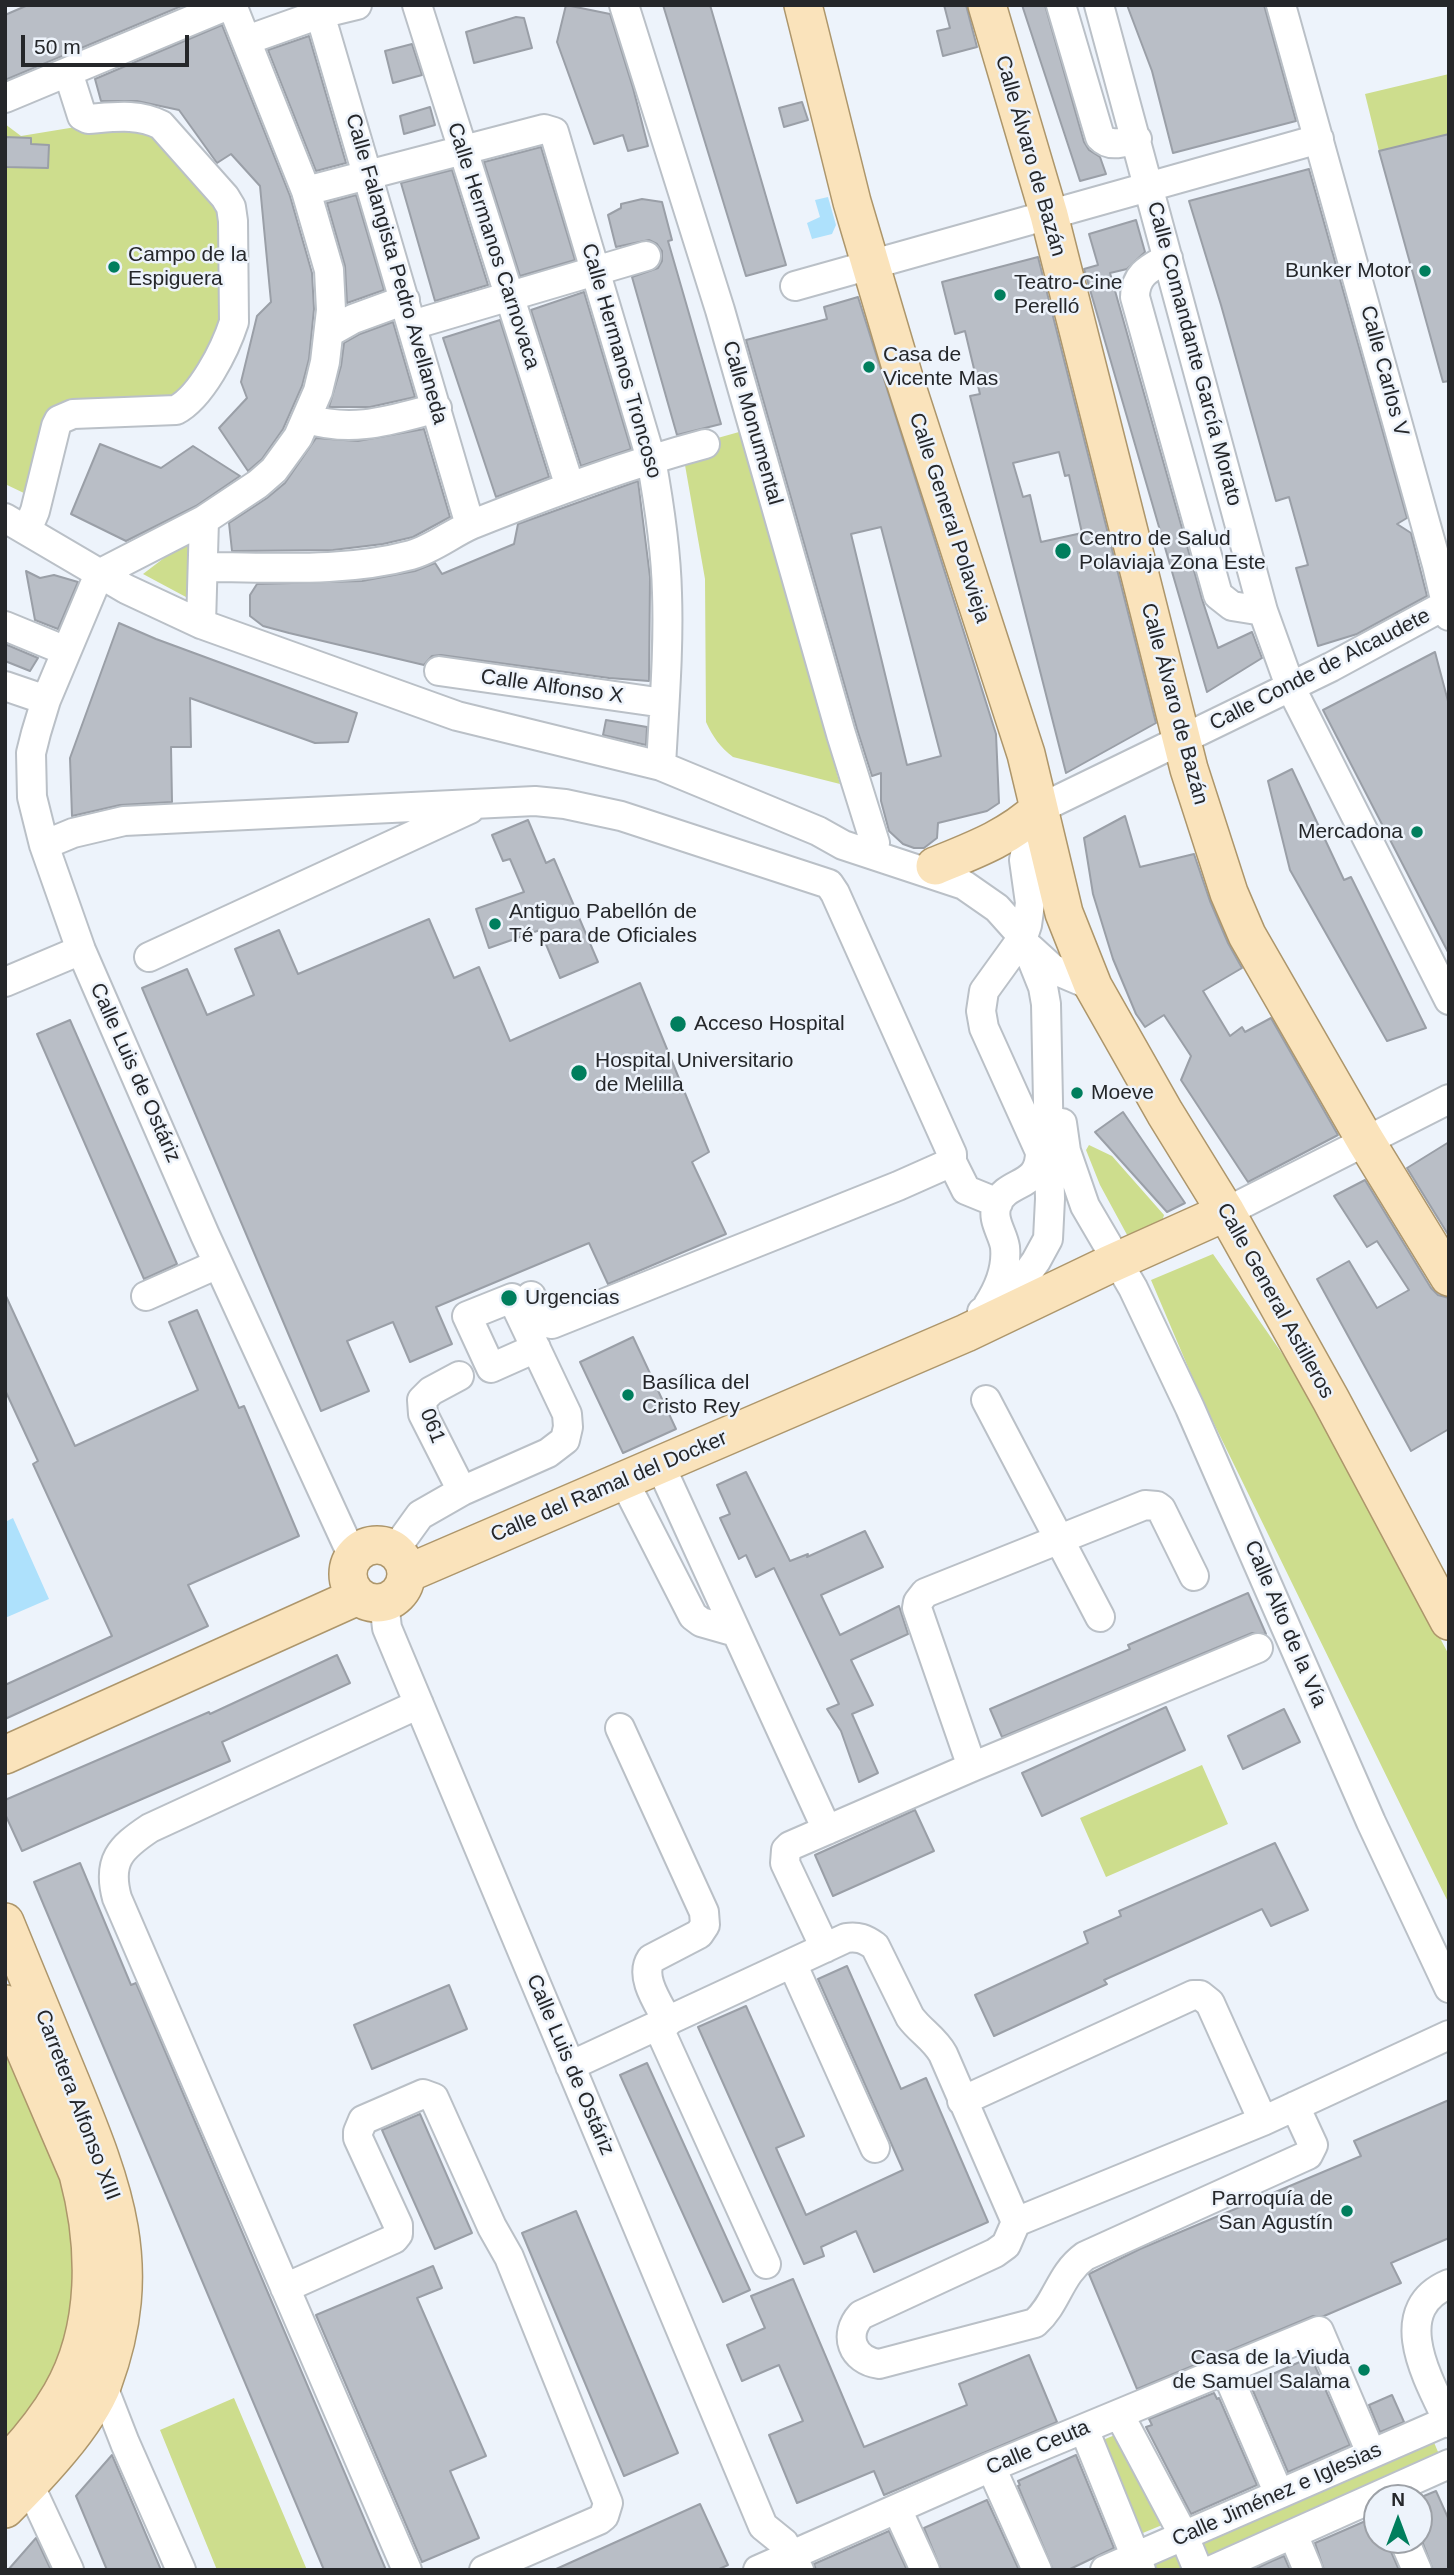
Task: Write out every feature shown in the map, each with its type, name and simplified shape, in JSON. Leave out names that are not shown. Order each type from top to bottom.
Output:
[{"type":"main road","name":"Calle General Polavieja","points":[[803,5],[852,202],[905,381],[1026,754],[1064,913],[1093,986]]},
{"type":"main road","name":"Calle Álvaro de Bazán","points":[[987,5],[1048,215],[1181,741],[1215,855],[1247,935],[1449,1277]]},
{"type":"main road","points":[[935,866],[1006,834],[1039,809]]},
{"type":"main road","name":"Calle General Astilleros","points":[[1093,986],[1165,1113],[1226,1212],[1337,1411],[1449,1621]]},
{"type":"main road","name":"Calle del Ramal del Docker","points":[[5,1755],[385,1581],[660,1465],[975,1322],[1111,1250],[1226,1212]]},
{"type":"main road","points":[[353,1557],[348,1573],[352,1589],[385,1581]]},
{"type":"main road","name":"Carretera Alfonso XIII","points":[[5,1922],[104,2164],[121,2234],[123,2292],[102,2384],[89,2408],[67,2439],[13,2486]]},
{"type":"main road","name":"Carretera Alfonso XIII","points":[[5,2004],[78,2174],[86,2204],[91,2251],[90,2291],[85,2323],[72,2371],[61,2394],[42,2422],[13,2486]]},
{"type":"street","points":[[5,98],[230,5],[247,40],[306,191],[328,270],[330,332],[318,391],[298,437],[274,470],[204,520],[99,574]]},
{"type":"street","points":[[247,40],[326,10],[357,5]]},
{"type":"street","name":"Calle Hermanos Carnovaca","points":[[417,5],[570,487]]},
{"type":"street","name":"Calle Monumental","points":[[624,5],[720,310],[841,734],[875,843]]},
{"type":"street","points":[[1062,5],[1100,137],[1113,144],[1137,139]]},
{"type":"street","name":"Calle Comandante García Morato","points":[[1099,5],[1263,611],[1290,685],[1449,1000]]},
{"type":"street","name":"Calle Carlos V","points":[[1281,5],[1448,608]]},
{"type":"street","name":"Calle Falangista Pedro Avellaneda","points":[[326,10],[368,175],[470,525]]},
{"type":"street","points":[[68,72],[82,116],[88,119],[135,116],[161,124],[225,197],[231,207],[233,221],[234,322],[230,335],[197,393],[183,407],[176,410],[73,414],[59,419],[35,511],[16,524],[99,574],[161,607],[201,624],[457,716],[661,765],[818,831]]},
{"type":"street","name":"Calle Hermanos Troncoso","points":[[463,150],[544,129],[552,130],[555,135],[651,459],[664,540],[666,580],[661,765]]},
{"type":"street","points":[[795,286],[1319,139]]},
{"type":"street","points":[[306,191],[463,150]]},
{"type":"street","points":[[330,332],[366,314],[408,312],[509,296],[646,256]]},
{"type":"street","points":[[1168,258],[1144,272],[1135,287],[1135,298],[1218,596],[1232,606],[1263,611]]},
{"type":"street","points":[[307,419],[323,424],[355,427],[437,408]]},
{"type":"street","points":[[204,567],[324,567],[400,558],[415,554],[470,525],[570,487],[705,444]]},
{"type":"street","points":[[201,624],[204,520]]},
{"type":"street","name":"Calle Luis de Ostáriz","points":[[99,574],[46,700],[31,753],[18,776],[32,797],[44,845],[80,950],[218,1264],[353,1557]]},
{"type":"street","name":"Calle Conde de Alcaudete","points":[[1039,809],[1448,608]]},
{"type":"street","points":[[5,626],[66,651]]},
{"type":"street","name":"Calle Alfonso X","points":[[439,671],[664,703]]},
{"type":"street","points":[[5,686],[46,700]]},
{"type":"street","points":[[44,845],[73,833],[124,821],[535,801],[565,804],[621,817],[823,880],[835,893],[952,1154],[952,1162],[967,1190],[998,1203]]},
{"type":"street","points":[[149,957],[484,802]]},
{"type":"street","points":[[975,1322],[999,1285],[1004,1245],[996,1218],[998,1203],[1006,1193],[1033,1176],[1040,1161],[1038,1143],[984,1028],[981,1011],[984,991],[1026,933],[1030,903],[1025,848],[1039,809]]},
{"type":"street","name":"Calle del Ramal del Docker","points":[[818,831],[839,827],[935,866],[997,887],[1026,933],[1046,1004],[1050,1199],[1048,1239],[1024,1278],[975,1322]]},
{"type":"street","name":"Calle del Ramal del Docker","points":[[818,831],[843,845],[964,885],[1026,933]]},
{"type":"street","name":"Calle del Ramal del Docker","points":[[1026,933],[1039,930],[1056,984],[1060,1112],[1066,1151],[1084,1206],[1111,1250]]},
{"type":"street","points":[[5,982],[80,950]]},
{"type":"street","points":[[1053,969],[1093,986]]},
{"type":"street","points":[[1226,1212],[1449,1099]]},
{"type":"street","points":[[531,1296],[543,1322],[552,1324],[952,1162]]},
{"type":"street","name":"Calle Alto de la Vía","points":[[1111,1250],[1133,1288],[1215,1461],[1371,1822],[1449,1988]]},
{"type":"street","points":[[145,1296],[218,1264]]},
{"type":"street","points":[[385,1581],[420,1515],[461,1491],[548,1453],[565,1440],[567,1414],[536,1348]]},
{"type":"street","name":"061","points":[[458,1376],[431,1391],[422,1400],[423,1414],[461,1491]]},
{"type":"street","points":[[986,1400],[1100,1617]]},
{"type":"street","points":[[660,1465],[827,1830]]},
{"type":"street","points":[[624,1480],[693,1616],[701,1622],[736,1632]]},
{"type":"street","points":[[972,1767],[917,1608],[925,1593],[1145,1505],[1161,1509],[1194,1576]]},
{"type":"street","points":[[648,1526],[681,1512]]},
{"type":"street","name":"Calle Luis de Ostáriz","points":[[385,1581],[387,1628],[763,2526],[760,2540],[761,2569]]},
{"type":"street","points":[[825,1948],[784,1857],[790,1846],[1258,1648]]},
{"type":"street","points":[[407,2570],[117,1898],[113,1873],[122,1849],[167,1819],[419,1704]]},
{"type":"street","points":[[621,1728],[704,1912],[705,1925],[699,1934],[651,1959],[646,1966],[647,1976],[663,2024],[766,2264]]},
{"type":"street","points":[[570,2066],[846,1938],[866,1940],[875,1946],[910,2017],[935,2041],[943,2053],[1016,2222]]},
{"type":"street","points":[[792,1964],[875,2148]]},
{"type":"street","points":[[962,2101],[1194,1995],[1200,1995],[1210,2003],[1263,2121]]},
{"type":"street","points":[[1295,2106],[1313,2145],[1308,2155],[1084,2256],[1066,2273],[1049,2308],[1035,2323],[879,2364],[869,2363],[860,2356],[854,2346],[850,2332],[861,2315],[995,2253],[1006,2245],[1016,2222],[1263,2121],[1295,2106],[1449,2035]]},
{"type":"street","points":[[285,2288],[394,2239],[398,2234],[398,2225],[358,2138],[358,2132],[363,2120],[424,2094],[430,2095],[438,2103],[492,2227],[509,2257],[608,2503],[604,2516],[538,2560],[484,2570]]},
{"type":"street","points":[[1437,2292],[1417,2316],[1416,2335],[1420,2356],[1448,2421]]},
{"type":"street","name":"Calle Ceuta","points":[[761,2569],[795,2563],[897,2509],[991,2467],[1319,2331],[1371,2454]]},
{"type":"street","points":[[1226,2371],[1279,2494]]},
{"type":"street","points":[[102,2384],[181,2570]]},
{"type":"street","points":[[1119,2414],[1184,2536],[1198,2570]]},
{"type":"street","name":"Calle Jiménez e Iglesias","points":[[1105,2570],[1138,2563],[1184,2536],[1448,2421]]},
{"type":"street","points":[[1084,2429],[1138,2563]]},
{"type":"street","name":"Calle Jiménez e Iglesias","points":[[1408,2484],[1449,2464]]},
{"type":"street","points":[[991,2467],[1037,2570]]},
{"type":"street","points":[[13,2486],[69,2570]]},
{"type":"street","name":"Calle Jiménez e Iglesias","points":[[1212,2570],[1363,2504]]},
{"type":"street","points":[[897,2509],[925,2570]]},
{"type":"street","name":"Calle Luis de Ostáriz","points":[[763,2526],[775,2533],[795,2563]]},
{"type":"street","points":[[1293,2534],[1308,2570]]},
{"type":"green space","points":[[1449,74],[1449,134],[1379,151],[1365,94]]},
{"type":"green space","name":"Campo de la Espiguera","points":[[5,124],[21,136],[94,124],[148,127],[221,207],[221,323],[185,395],[55,411],[28,495],[5,484]]},
{"type":"green space","points":[[739,432],[840,784],[733,757],[717,741],[706,722],[705,579],[682,448]]},
{"type":"green space","points":[[189,539],[199,604],[143,574]]},
{"type":"green space","points":[[1089,1145],[1112,1156],[1164,1215],[1160,1229],[1132,1244],[1100,1185],[1086,1150]]},
{"type":"green space","points":[[1213,1254],[1311,1395],[1449,1655],[1449,1904],[1199,1393],[1151,1280]]},
{"type":"green space","points":[[1202,1765],[1228,1824],[1106,1877],[1080,1818]]},
{"type":"green space","points":[[5,2044],[66,2179],[77,2272],[62,2368],[5,2447]]},
{"type":"green space","points":[[234,2398],[307,2570],[217,2570],[160,2430]]},
{"type":"green space","points":[[1127,2430],[1167,2523],[1138,2535],[1098,2442]]},
{"type":"green space","points":[[1433,2440],[1441,2459],[1384,2484],[1363,2484],[1363,2493],[1206,2562],[1196,2542]]},
{"type":"green space","points":[[1174,2552],[1183,2570],[1150,2570],[1148,2564]]},
{"type":"water","points":[[828,197],[836,225],[832,234],[812,239],[807,223],[820,217],[815,200]]},
{"type":"water","points":[[13,1518],[49,1599],[5,1618],[5,1522]]},
{"type":"building","points":[[28,5],[184,5],[5,80],[5,15]]},
{"type":"building","points":[[566,5],[610,14],[648,146],[628,151],[623,135],[594,144],[557,42]]},
{"type":"building","points":[[663,5],[710,5],[786,265],[746,276]]},
{"type":"building","points":[[944,5],[966,5],[977,47],[943,56],[937,31],[950,28]]},
{"type":"building","points":[[1022,5],[1045,5],[1084,142],[1089,150],[1100,157],[1106,174],[1080,181]]},
{"type":"building","points":[[1127,5],[1264,5],[1296,121],[1173,153],[1152,71]]},
{"type":"building","points":[[516,17],[524,18],[532,48],[474,63],[466,32]]},
{"type":"building","points":[[222,25],[290,196],[312,273],[314,309],[309,359],[302,386],[283,429],[262,459],[248,471],[219,428],[247,398],[241,382],[257,316],[271,302],[260,186],[231,154],[217,163],[179,110],[137,101],[101,101],[95,79]]},
{"type":"building","points":[[309,36],[346,163],[316,171],[268,50]]},
{"type":"building","points":[[412,44],[422,75],[393,83],[385,51]]},
{"type":"building","points":[[802,102],[808,120],[784,127],[779,108]]},
{"type":"building","points":[[430,107],[435,125],[404,134],[400,116]]},
{"type":"building","points":[[1449,134],[1449,381],[1443,382],[1379,151]]},
{"type":"building","points":[[5,137],[31,138],[31,144],[49,145],[48,168],[5,167]]},
{"type":"building","points":[[541,147],[575,260],[520,276],[484,162]]},
{"type":"building","points":[[1309,169],[1407,518],[1397,524],[1411,533],[1427,596],[1357,634],[1318,646],[1296,568],[1308,565],[1289,497],[1276,501],[1189,201]]},
{"type":"building","points":[[452,170],[488,285],[435,301],[401,183]]},
{"type":"building","points":[[356,195],[384,290],[347,303],[345,266],[327,203]]},
{"type":"building","points":[[642,199],[662,202],[672,240],[668,241],[721,424],[677,435],[632,277],[658,268],[662,261],[662,251],[657,244],[649,240],[616,247],[608,215],[621,208],[621,204]]},
{"type":"building","points":[[1136,220],[1145,252],[1127,269],[1110,273],[1202,599],[1218,648],[1252,632],[1262,658],[1207,692],[1084,269],[1098,265],[1089,234]]},
{"type":"building","points":[[1038,257],[1156,723],[1066,773],[970,396],[980,394],[965,331],[955,334],[942,282]],"holes":[[[1059,452],[1065,476],[1069,475],[1082,533],[1041,542],[1030,495],[1023,497],[1013,463]]]},
{"type":"building","points":[[584,292],[631,449],[581,466],[531,310]]},
{"type":"building","points":[[858,297],[996,734],[999,803],[987,811],[938,823],[937,838],[924,848],[903,844],[889,831],[881,801],[881,773],[872,776],[857,729],[746,340],[827,319],[824,307]],"holes":[[[881,527],[941,756],[907,765],[851,534]]]},
{"type":"building","points":[[500,320],[549,477],[496,497],[443,338]]},
{"type":"building","points":[[393,322],[415,397],[370,407],[329,407],[341,366],[344,343]]},
{"type":"building","points":[[424,429],[450,517],[413,537],[383,544],[333,550],[232,551],[229,523],[285,483],[316,438],[358,441]]},
{"type":"building","points":[[100,444],[161,468],[193,446],[240,476],[196,506],[126,541],[71,514]]},
{"type":"building","points":[[638,481],[650,577],[649,681],[441,655],[432,656],[424,665],[263,626],[250,616],[250,595],[257,584],[362,581],[415,571],[435,563],[442,574],[514,544],[518,524]]},
{"type":"building","points":[[26,571],[40,578],[54,575],[78,582],[58,629],[35,620]]},
{"type":"building","points":[[119,623],[357,713],[348,742],[315,743],[190,698],[191,747],[171,747],[172,802],[120,805],[72,816],[70,758]]},
{"type":"building","points":[[5,644],[38,658],[30,671],[5,661]]},
{"type":"building","name":"Mercadona","points":[[1435,652],[1449,705],[1449,954],[1323,710]]},
{"type":"building","points":[[606,720],[647,727],[646,745],[603,735]]},
{"type":"building","points":[[1292,769],[1344,880],[1351,877],[1426,1028],[1387,1041],[1290,870],[1268,781]]},
{"type":"building","points":[[1125,816],[1140,867],[1194,854],[1210,901],[1242,968],[1203,991],[1230,1036],[1242,1027],[1245,1032],[1271,1018],[1338,1135],[1248,1182],[1181,1080],[1191,1056],[1164,1015],[1145,1027],[1136,1014],[1113,959],[1093,894],[1084,838]]},
{"type":"building","points":[[528,820],[546,863],[554,859],[598,962],[560,978],[540,930],[489,948],[476,909],[524,892],[510,859],[503,861],[492,835]]},
{"type":"building","points":[[429,919],[454,978],[479,967],[510,1041],[640,983],[709,1152],[692,1162],[726,1234],[608,1284],[589,1243],[436,1307],[452,1344],[410,1362],[393,1322],[347,1341],[369,1391],[321,1411],[142,988],[187,969],[207,1015],[254,995],[235,949],[279,930],[298,974]]},
{"type":"building","points":[[70,1020],[177,1264],[144,1279],[37,1034]]},
{"type":"building","points":[[1123,1112],[1185,1203],[1167,1212],[1095,1132]]},
{"type":"building","points":[[1449,1142],[1449,1236],[1407,1168]]},
{"type":"building","points":[[1365,1180],[1431,1288],[1438,1295],[1449,1298],[1449,1429],[1411,1451],[1317,1279],[1349,1261],[1377,1308],[1409,1290],[1377,1241],[1367,1247],[1334,1196]]},
{"type":"building","points":[[5,1294],[75,1446],[198,1390],[169,1322],[197,1310],[239,1408],[244,1406],[299,1536],[188,1585],[208,1626],[5,1719],[5,1685],[112,1636],[33,1464],[38,1461],[5,1390]]},
{"type":"building","name":"Basílica del Cristo Rey","points":[[633,1337],[676,1429],[623,1453],[580,1362]]},
{"type":"building","points":[[746,1472],[790,1561],[808,1554],[807,1557],[865,1531],[883,1567],[821,1595],[840,1635],[899,1606],[908,1634],[851,1660],[873,1705],[852,1714],[878,1773],[859,1782],[841,1731],[827,1709],[839,1704],[774,1568],[756,1577],[746,1555],[739,1559],[720,1518],[730,1514],[717,1485]]},
{"type":"building","points":[[1248,1593],[1266,1634],[1252,1633],[1002,1737],[990,1709],[1130,1649],[1128,1645]]},
{"type":"building","points":[[337,1655],[350,1683],[222,1742],[230,1761],[22,1851],[5,1814],[5,1800],[209,1712],[210,1714]]},
{"type":"building","points":[[1166,1707],[1185,1750],[1042,1816],[1022,1773]]},
{"type":"building","points":[[1284,1709],[1300,1742],[1243,1769],[1228,1736]]},
{"type":"building","points":[[915,1810],[934,1851],[833,1896],[815,1855]]},
{"type":"building","points":[[1275,1843],[1308,1910],[1271,1926],[1262,1909],[1104,1980],[1107,1984],[994,2036],[975,1995],[1088,1943],[1084,1932],[1121,1916],[1119,1911]]},
{"type":"building","points":[[80,1863],[131,1985],[136,1983],[386,2570],[324,2570],[34,1882]]},
{"type":"building","points":[[847,1966],[901,2089],[926,2078],[988,2222],[874,2272],[856,2231],[821,2247],[824,2256],[804,2264],[698,2027],[746,2006],[804,2136],[776,2148],[806,2215],[903,2170],[818,1979]]},
{"type":"building","points":[[449,1985],[467,2029],[372,2069],[354,2025]]},
{"type":"building","points":[[647,2063],[750,2290],[723,2302],[620,2075]]},
{"type":"building","points":[[1449,2100],[1449,2238],[1391,2263],[1401,2283],[1324,2316],[1313,2316],[1137,2389],[1089,2274],[1140,2249],[1361,2156],[1354,2141]]},
{"type":"building","points":[[420,2114],[472,2233],[435,2249],[382,2130]]},
{"type":"building","points":[[576,2211],[678,2453],[624,2476],[522,2233]]},
{"type":"building","points":[[433,2266],[442,2288],[417,2298],[486,2456],[450,2471],[479,2538],[422,2562],[316,2315]]},
{"type":"building","points":[[793,2279],[864,2447],[967,2405],[959,2384],[1029,2355],[1057,2422],[884,2495],[874,2471],[797,2503],[769,2435],[803,2421],[779,2365],[742,2381],[727,2345],[765,2328],[751,2296]]},
{"type":"building","points":[[1311,2357],[1350,2445],[1288,2472],[1250,2384]]},
{"type":"building","points":[[1214,2393],[1217,2399],[1219,2398],[1257,2485],[1191,2514],[1146,2427],[1152,2425],[1149,2419]]},
{"type":"building","points":[[1392,2395],[1404,2422],[1380,2432],[1369,2405]]},
{"type":"building","points":[[112,2455],[161,2570],[107,2570],[76,2496]]},
{"type":"building","points":[[1076,2455],[1114,2548],[1068,2570],[1053,2570],[1018,2481]]},
{"type":"building","points":[[1436,2491],[1449,2520],[1449,2570],[1433,2570],[1427,2554],[1433,2554],[1433,2492]]},
{"type":"building","points":[[987,2500],[1019,2570],[941,2570],[924,2528]]},
{"type":"building","points":[[700,2504],[728,2565],[717,2570],[554,2570]]},
{"type":"building","points":[[1363,2522],[1363,2554],[1392,2554],[1399,2570],[1324,2570],[1315,2543]]},
{"type":"building","points":[[889,2531],[907,2570],[816,2570],[814,2564]]},
{"type":"building","points":[[36,2538],[51,2570],[8,2570]]},
{"type":"building","points":[[1284,2556],[1290,2570],[1253,2570],[1272,2561]]},
{"type":"place","name":"Campo de la Espiguera","points":[[114,267]]},
{"type":"place","name":"Bunker Motor","points":[[1425,271]]},
{"type":"place","name":"Teatro-Cine Perelló","points":[[1000,295]]},
{"type":"place","name":"Casa de Vicente Mas","points":[[869,367]]},
{"type":"place","name":"Centro de Salud Polaviaja Zona Este","points":[[1063,551]]},
{"type":"place","name":"Mercadona","points":[[1417,832]]},
{"type":"place","name":"Antiguo Pabellón de Té para de Oficiales","points":[[495,924]]},
{"type":"place","name":"Acceso Hospital","points":[[678,1024]]},
{"type":"place","name":"Hospital Universitario de Melilla","points":[[579,1073]]},
{"type":"place","name":"Moeve","points":[[1077,1093]]},
{"type":"place","name":"Urgencias","points":[[509,1298]]},
{"type":"place","name":"Basílica del Cristo Rey","points":[[628,1395]]},
{"type":"place","name":"Parroquía de San Agustín","points":[[1347,2211]]},
{"type":"place","name":"Casa de la Viuda de Samuel Salama","points":[[1364,2370]]}]
